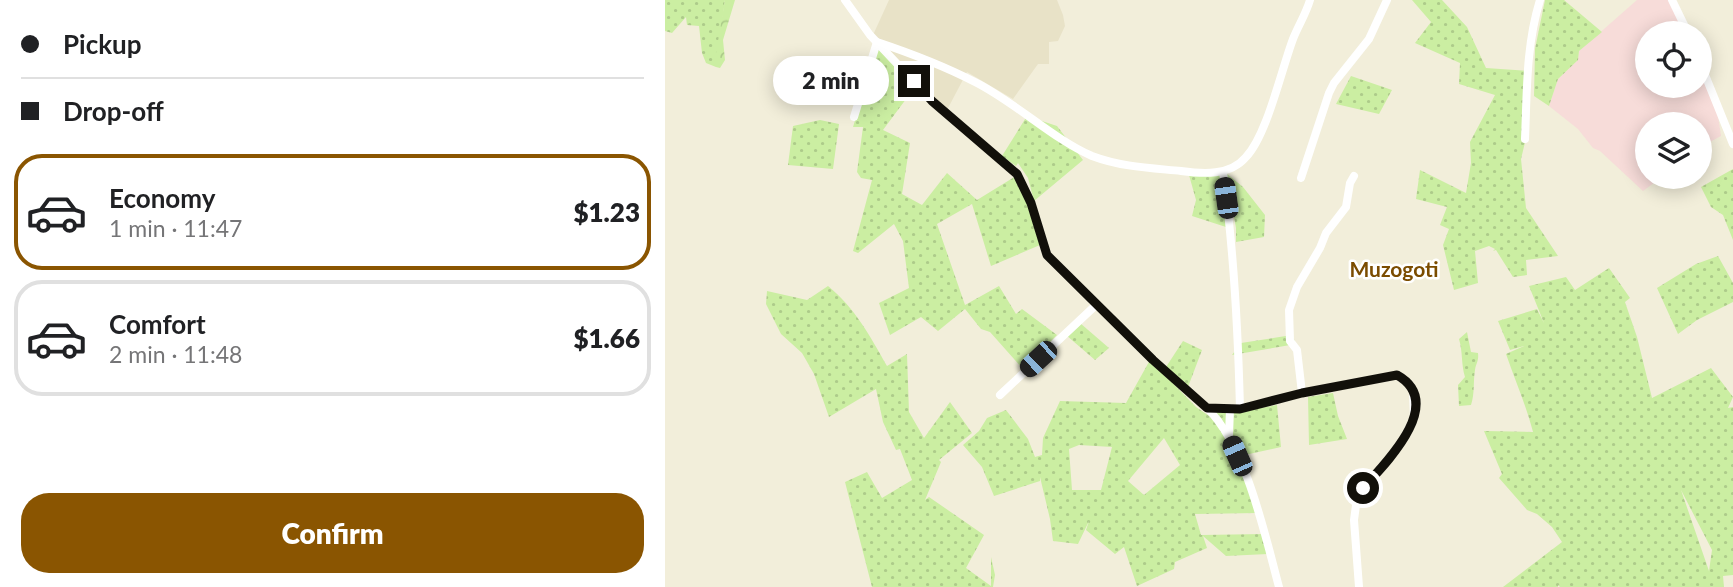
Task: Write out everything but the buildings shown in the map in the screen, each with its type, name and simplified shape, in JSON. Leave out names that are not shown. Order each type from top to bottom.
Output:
[{"type":"street","points":[[845,0],[877,42],[932,101],[1017,174],[1031,203],[1046,253],[1153,360],[1218,420],[1229,438],[1258,507],[1279,587]]},
{"type":"street","points":[[877,42],[909,52],[975,81],[1072,146],[1102,159],[1131,166],[1183,172],[1223,172],[1245,159],[1259,138],[1294,37],[1310,0]]},
{"type":"street","points":[[1300,178],[1329,93],[1369,39],[1387,0]]},
{"type":"street","points":[[1525,139],[1529,51],[1540,0]]},
{"type":"street","points":[[1672,0],[1682,21]]},
{"type":"street","points":[[854,117],[877,42]]},
{"type":"street","points":[[1712,92],[1733,145]]},
{"type":"street","points":[[1223,172],[1230,224],[1240,409]]},
{"type":"street","points":[[1302,393],[1297,350],[1290,341],[1289,310],[1297,287],[1326,233],[1346,207],[1350,183],[1354,176]]},
{"type":"street","points":[[1000,395],[1096,304]]},
{"type":"street","points":[[1207,408],[1240,409],[1302,393],[1397,375],[1409,384],[1413,391],[1414,418],[1409,432],[1393,456],[1357,498],[1354,520],[1359,587]]},
{"type":"street","points":[[1229,438],[1230,410]]},
{"type":"shaded area","points":[[889,0],[1057,0],[1065,26],[1058,41],[1049,42],[1049,64],[1038,64],[1013,99],[967,72],[947,110],[873,35]]},
{"type":"shaded area","points":[[1637,0],[1674,0],[1684,21],[1635,21],[1635,98],[1712,98],[1712,95],[1721,136],[1712,141],[1712,112],[1635,112],[1635,184],[1600,151],[1593,148],[1578,129],[1549,106],[1558,79],[1578,60],[1579,51]]},
{"type":"green space","points":[[665,0],[725,0],[716,67],[706,63],[699,26],[687,25],[686,17],[672,33],[665,31]]},
{"type":"green space","points":[[725,0],[735,0],[723,40],[725,60],[720,68],[716,67],[715,59]]},
{"type":"green space","points":[[1412,0],[1442,0],[1467,27],[1486,68],[1530,71],[1527,134],[1521,159],[1526,208],[1558,256],[1526,260],[1527,275],[1513,277],[1496,250],[1493,251],[1495,249],[1489,246],[1475,251],[1478,283],[1454,290],[1443,245],[1449,229],[1440,225],[1447,207],[1416,199],[1420,170],[1466,193],[1471,163],[1470,142],[1495,95],[1459,84],[1460,63],[1415,43],[1431,22]]},
{"type":"green space","points":[[1545,0],[1564,0],[1602,32],[1579,51],[1578,60],[1558,79],[1549,106],[1534,96],[1535,49]]},
{"type":"green space","points":[[878,46],[915,87],[883,130],[910,143],[902,194],[922,205],[947,173],[977,200],[1016,176],[1030,205],[1040,245],[991,266],[972,204],[937,224],[965,305],[999,286],[1016,314],[1022,309],[1057,335],[1023,369],[990,332],[981,329],[965,309],[938,331],[921,317],[890,335],[879,303],[909,288],[903,241],[894,224],[858,253],[853,251],[872,180],[861,178],[857,172],[863,127],[853,127]]},
{"type":"green space","points":[[1351,76],[1392,90],[1379,114],[1336,104]]},
{"type":"green space","points":[[1027,116],[1057,126],[1083,160],[1034,201],[1028,178],[1018,163],[1016,166],[1002,156]]},
{"type":"green space","points":[[820,120],[839,124],[833,169],[788,165],[793,126]]},
{"type":"green space","points":[[1733,169],[1733,240],[1723,215],[1711,207],[1702,189],[1712,189],[1712,181]]},
{"type":"green space","points":[[1226,173],[1243,187],[1265,215],[1264,237],[1236,242]]},
{"type":"green space","points":[[1221,174],[1229,228],[1192,216],[1196,200],[1189,175]]},
{"type":"green space","points":[[1718,256],[1733,283],[1733,302],[1697,320],[1678,334],[1657,288],[1696,264]]},
{"type":"green space","points":[[1609,268],[1630,298],[1625,302],[1652,398],[1711,368],[1733,397],[1728,408],[1733,407],[1733,575],[1723,576],[1724,587],[1503,587],[1562,542],[1552,527],[1537,514],[1527,510],[1499,478],[1502,474],[1484,431],[1533,432],[1506,354],[1524,346],[1510,350],[1498,321],[1537,309],[1544,323],[1529,286],[1566,277],[1575,290]],"holes":[[[1681,490],[1712,550],[1709,571]]]},
{"type":"green space","points":[[828,286],[854,313],[887,366],[907,354],[909,412],[924,438],[950,402],[972,433],[939,460],[941,462],[925,500],[929,497],[984,535],[966,568],[991,586],[991,557],[995,575],[993,587],[872,587],[845,482],[867,472],[882,498],[912,480],[900,449],[896,450],[883,422],[876,389],[829,417],[814,374],[802,353],[781,334],[766,304],[767,291],[807,300]]},
{"type":"green space","points":[[1080,323],[1109,348],[1095,360],[1066,335]]},
{"type":"green space","points":[[1467,332],[1471,352],[1478,353],[1478,358],[1471,405],[1459,406],[1458,385],[1465,377],[1459,339]]},
{"type":"green space","points":[[1292,335],[1296,344],[1232,355],[1241,343]]},
{"type":"green space","points":[[1183,341],[1202,350],[1188,387],[1166,367]]},
{"type":"green space","points":[[1150,360],[1196,407],[1218,422],[1258,513],[1195,514],[1201,535],[1263,534],[1268,554],[1226,556],[1203,536],[1207,548],[1175,562],[1174,569],[1137,586],[1124,547],[1115,554],[1086,530],[1089,521],[1078,544],[1053,541],[1040,477],[1040,481],[994,496],[982,467],[963,445],[979,431],[987,418],[1006,410],[1028,439],[1035,457],[1042,455],[1043,438],[1060,401],[1126,403]],"holes":[[[1164,438],[1180,465],[1144,495],[1128,481]],[[1079,445],[1112,447],[1101,490],[1072,490],[1069,449]]]},
{"type":"green space","points":[[1333,393],[1347,439],[1309,445],[1308,397]]},
{"type":"green space","points":[[1277,405],[1281,447],[1240,456],[1221,418],[1212,412],[1243,411]]},
{"type":"district","name":"Muzogoti","points":[[1394,268]]},
{"type":"route","points":[[914,81],[932,101],[1017,174],[1031,203],[1047,255],[1153,360],[1207,408],[1240,409],[1302,393],[1397,375],[1405,380],[1413,391],[1415,401],[1412,425],[1393,456],[1363,488]]}]
